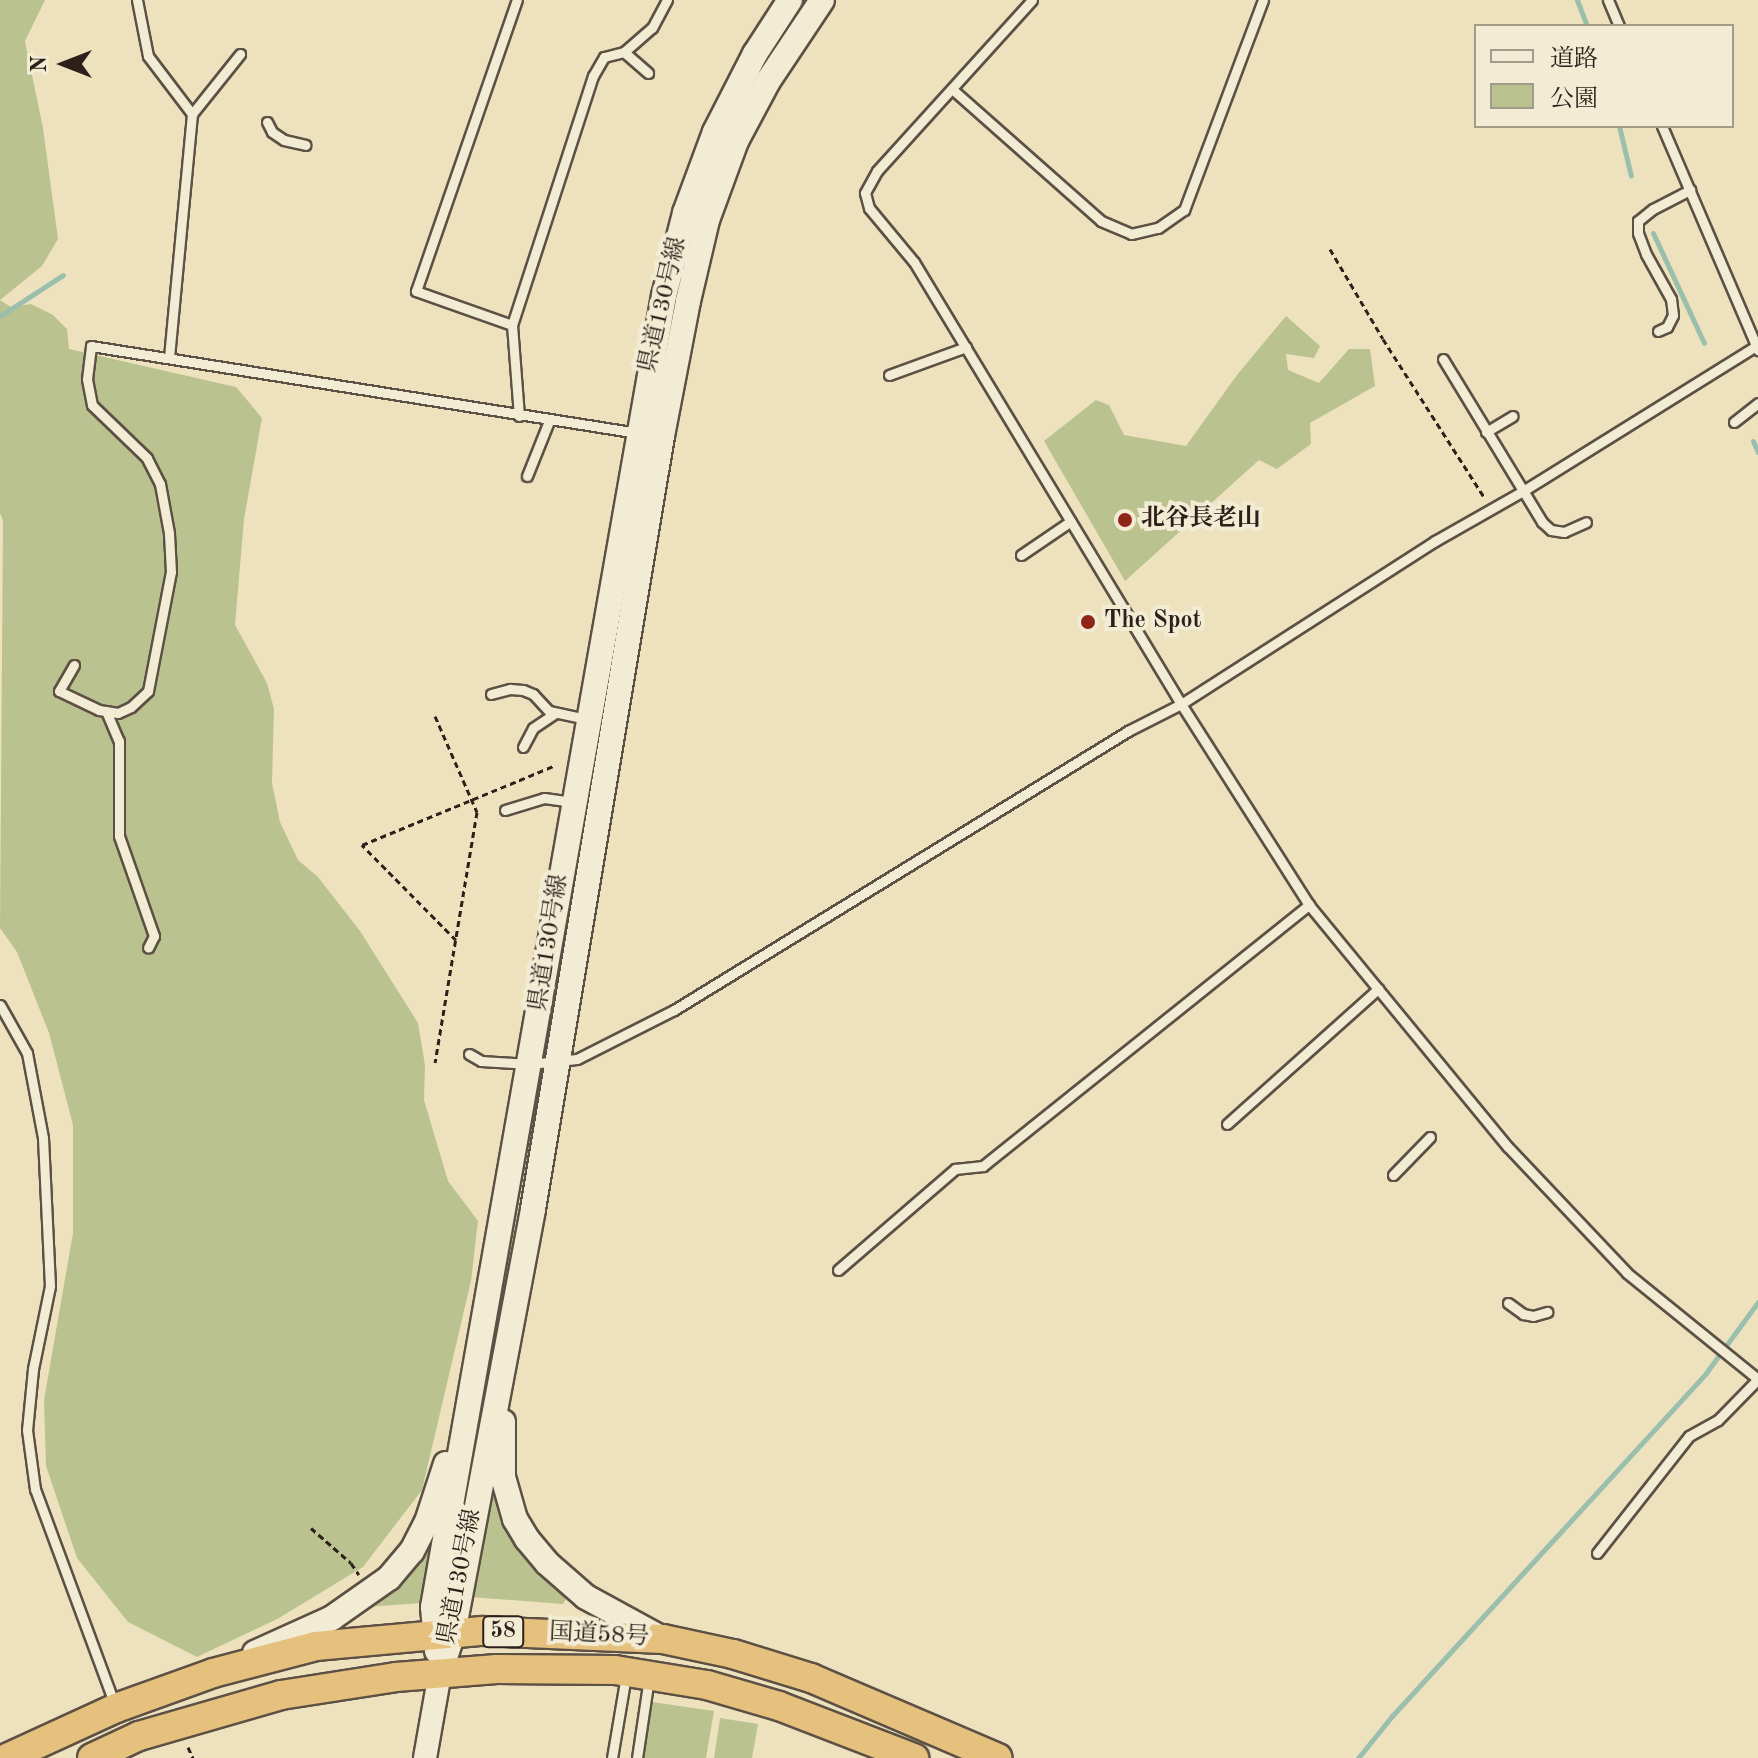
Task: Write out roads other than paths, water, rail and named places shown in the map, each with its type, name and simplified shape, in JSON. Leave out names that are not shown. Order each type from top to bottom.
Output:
[{"type":"highway","name":"国道58号","points":[[7,1758],[116,1708],[213,1673],[316,1646],[444,1634],[556,1633],[663,1639],[733,1654],[811,1678],[998,1758]]},
{"type":"highway","name":"国道58号","points":[[92,1758],[139,1736],[281,1695],[440,1673],[497,1669],[638,1673],[779,1706],[914,1758]]},
{"type":"main road","name":"県道130号線","points":[[444,1634],[433,1607],[530,1064],[637,433],[664,296],[699,173],[731,96],[790,0]]},
{"type":"main road","name":"県道130号線","points":[[440,1673],[444,1634],[507,1335],[558,1062],[662,436],[688,301],[719,180],[768,81],[822,0]]},
{"type":"main road","points":[[213,1673],[332,1618],[389,1578],[412,1551],[427,1522],[446,1464],[466,1371],[484,1318]]},
{"type":"main road","points":[[507,1335],[501,1449],[503,1477],[515,1519],[547,1563],[586,1597],[663,1639]]},
{"type":"street","points":[[425,1758],[440,1673]]},
{"type":"lane","points":[[137,0],[148,56],[192,114]]},
{"type":"lane","points":[[512,325],[416,291],[517,0]]},
{"type":"lane","points":[[519,416],[512,325],[593,76],[604,57],[624,52],[652,28],[667,0]]},
{"type":"lane","points":[[1032,0],[877,171],[865,193],[869,208],[914,262],[1181,704],[1309,905],[1529,1169],[1627,1273],[1758,1379],[1718,1420],[1689,1436],[1597,1553]]},
{"type":"lane","points":[[952,89],[1101,221],[1131,234],[1158,228],[1184,210],[1263,0]]},
{"type":"lane","points":[[1608,0],[1618,24]]},
{"type":"lane","points":[[624,52],[648,73]]},
{"type":"lane","points":[[169,357],[192,114],[240,54]]},
{"type":"lane","points":[[267,122],[272,132],[284,140],[305,145]]},
{"type":"lane","points":[[469,1054],[481,1061],[530,1064],[577,1059],[674,1010],[1115,739],[1181,704],[1435,541],[1523,491],[1757,347],[1663,128]]},
{"type":"lane","points":[[1658,331],[1667,327],[1673,315],[1671,299],[1646,254],[1638,233],[1638,221],[1653,209],[1690,190]]},
{"type":"lane","points":[[74,665],[59,691],[106,711],[118,713],[131,707],[148,691],[171,572],[160,484],[147,458],[92,405],[87,379],[91,346],[549,421],[662,436]]},
{"type":"lane","points":[[889,375],[966,347]]},
{"type":"lane","points":[[1443,359],[1523,491],[1551,530],[1564,532],[1586,522]]},
{"type":"lane","points":[[1734,422],[1758,403]]},
{"type":"lane","points":[[1486,432],[1513,416]]},
{"type":"lane","points":[[527,476],[549,421]]},
{"type":"lane","points":[[1021,555],[1071,521]]},
{"type":"lane","points":[[491,694],[510,689],[523,690],[555,713],[588,719]]},
{"type":"lane","points":[[106,711],[119,741],[119,836],[154,936],[148,948]]},
{"type":"lane","points":[[523,747],[533,728],[555,713]]},
{"type":"lane","points":[[505,810],[544,798],[573,802]]},
{"type":"lane","points":[[838,1270],[955,1169],[983,1166],[1309,905]]},
{"type":"lane","points":[[1227,1124],[1378,989]]},
{"type":"lane","points":[[0,1005],[27,1053],[43,1138],[50,1286],[33,1369],[27,1430],[35,1489],[116,1708]]},
{"type":"lane","points":[[1393,1175],[1430,1137]]},
{"type":"lane","points":[[1508,1303],[1523,1314],[1533,1316],[1547,1312]]},
{"type":"lane","points":[[612,1758],[638,1673]]},
{"type":"lane","points":[[637,1758],[638,1673]]},
{"type":"waterway","points":[[1577,0],[1586,24]]},
{"type":"waterway","points":[[1619,128],[1631,176]]},
{"type":"waterway","points":[[1653,233],[1704,343]]},
{"type":"waterway","points":[[0,316],[63,275]]},
{"type":"waterway","points":[[1753,441],[1758,452]]},
{"type":"waterway","points":[[1358,1758],[1392,1716],[1706,1373],[1758,1302]]},
{"type":"place","name":"北谷長老山","points":[[1125,520]]},
{"type":"place","name":"The Spot","points":[[1088,622]]}]
